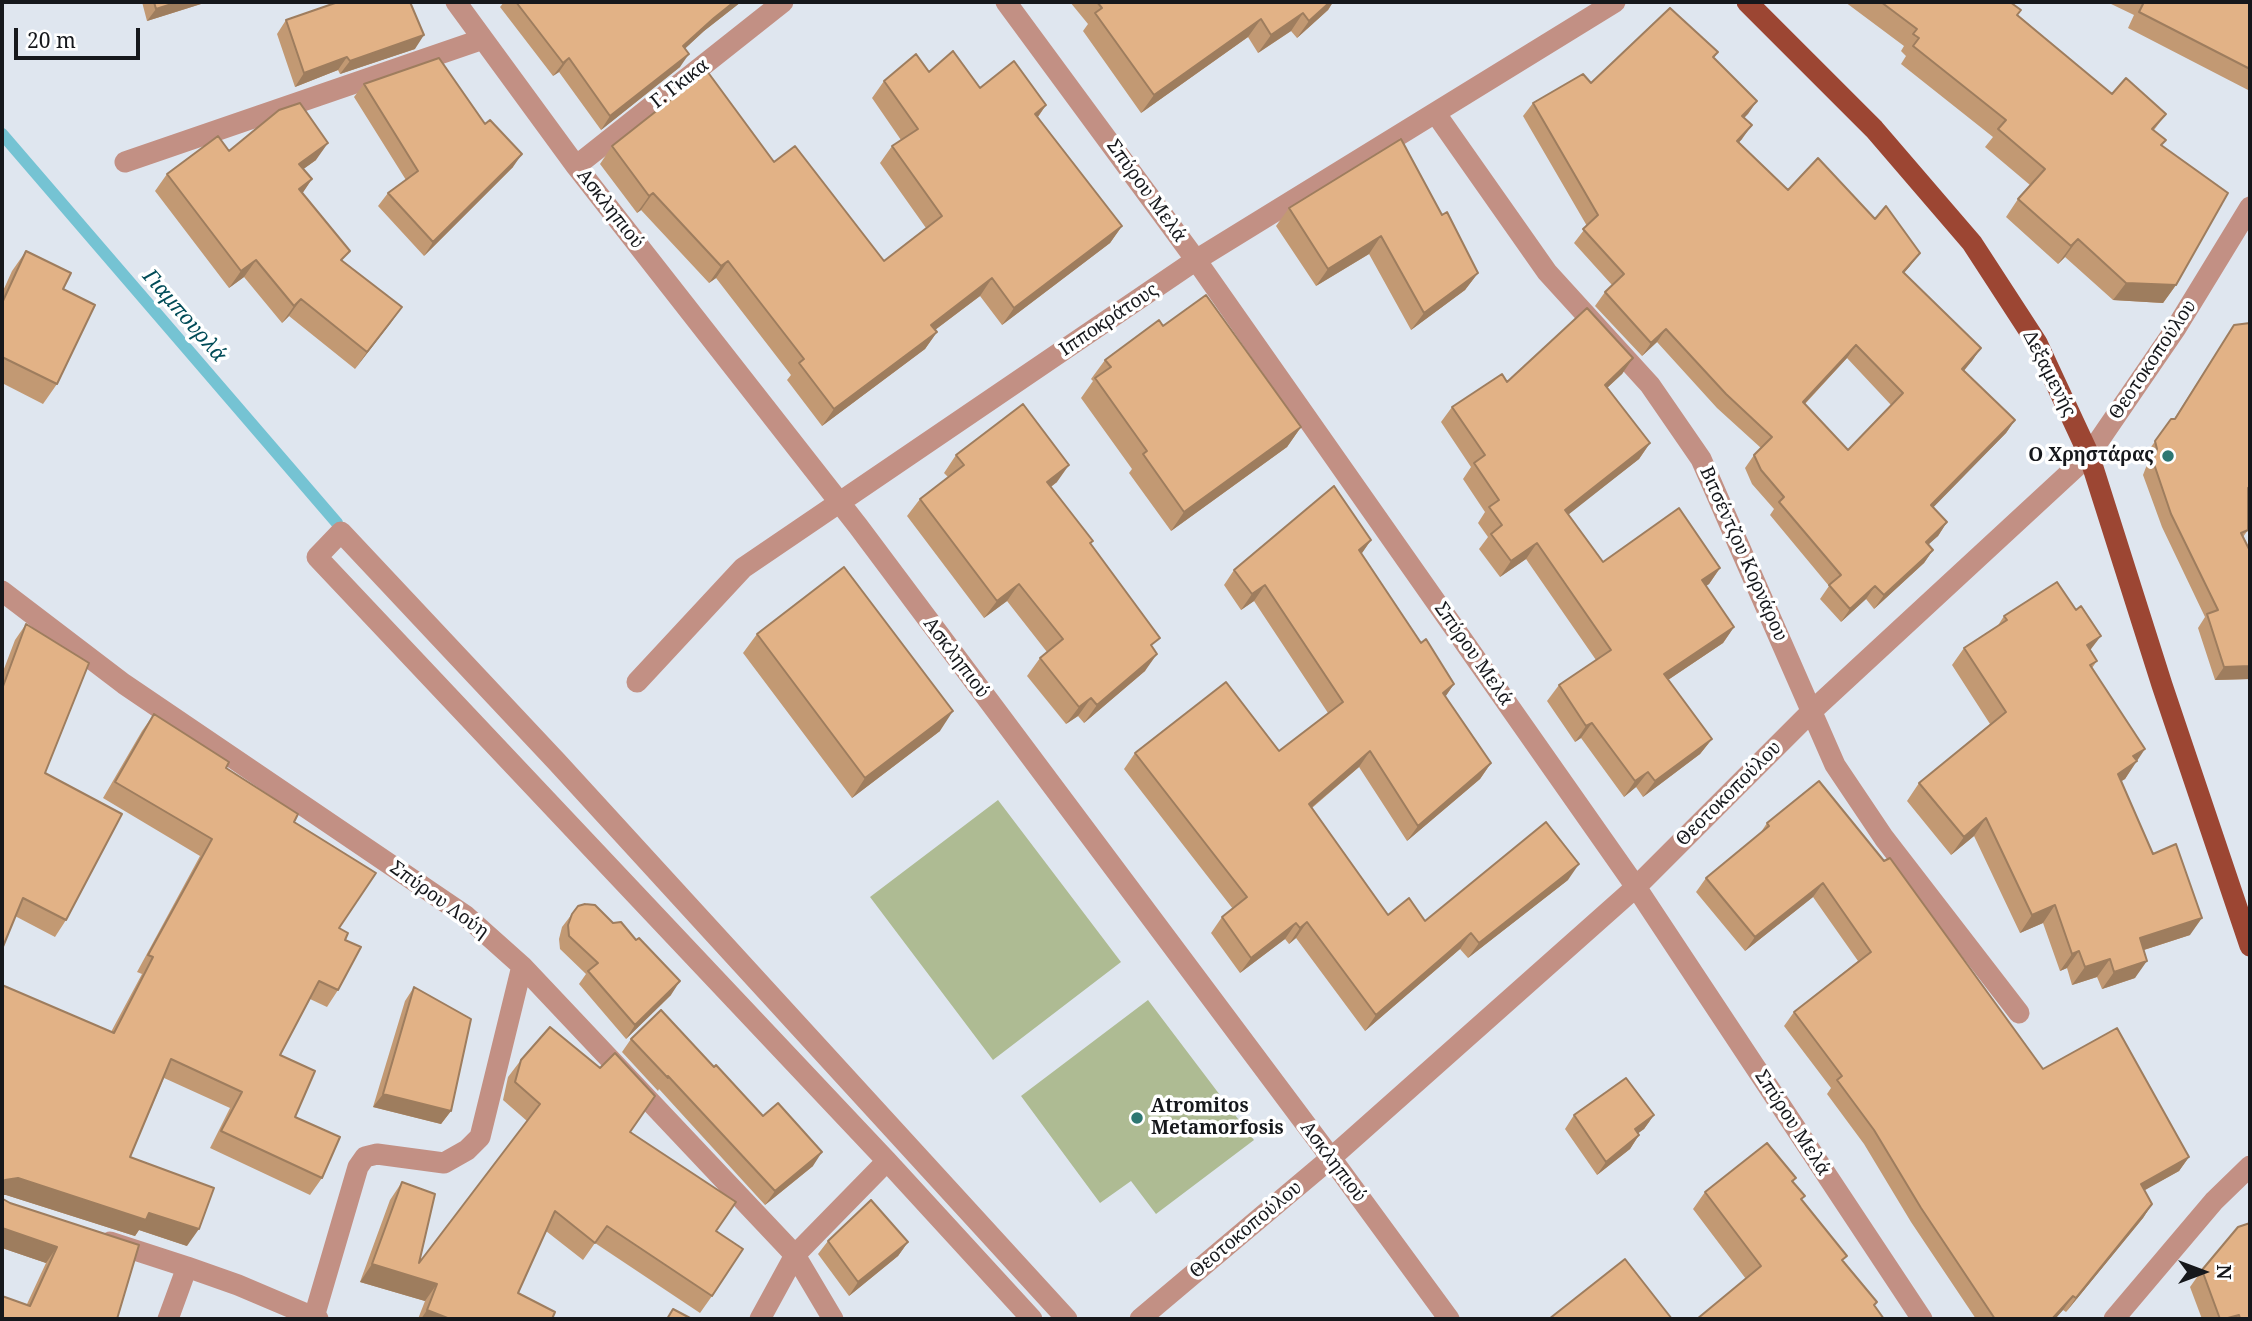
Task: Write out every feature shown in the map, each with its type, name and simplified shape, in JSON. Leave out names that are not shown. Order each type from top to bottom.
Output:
[{"type":"main road","name":"Δεξαμενής","points":[[1747,2],[1874,129],[1972,243],[2037,343],[2089,455],[2162,685],[2250,946]]},
{"type":"street","name":"Ασκληπιού","points":[[456,2],[576,166],[840,503],[1331,1158],[1448,1319]]},
{"type":"street","name":"Γ. Γκικα","points":[[576,166],[783,2]]},
{"type":"street","name":"Σπύρου Μελά","points":[[1006,2],[1196,260],[1636,887],[1922,1319]]},
{"type":"street","name":"Ιπποκράτους","points":[[637,682],[743,568],[1196,260],[1615,2]]},
{"type":"street","points":[[125,162],[483,39]]},
{"type":"street","name":"Βιτσέντζου Κορνάρου","points":[[1436,114],[1548,272],[1650,385],[1701,459],[1835,765],[1884,838],[2019,1013]]},
{"type":"street","name":"Θεοτοκοπούλου","points":[[1140,1319],[1331,1158],[1636,887],[1813,710],[2089,455],[2176,328],[2250,207]]},
{"type":"street","points":[[1032,1319],[887,1161],[317,557],[341,532],[557,762],[1067,1319]]},
{"type":"street","name":"Σπύρου Λούη","points":[[2,592],[124,684],[466,916],[522,966],[794,1255],[833,1319]]},
{"type":"street","points":[[94,1237],[238,1285],[316,1318],[358,1167],[365,1157],[377,1154],[444,1163],[467,1150],[480,1136],[522,966]]},
{"type":"street","points":[[760,1319],[794,1255],[887,1161]]},
{"type":"street","points":[[2114,1319],[2214,1201],[2250,1166]]},
{"type":"street","points":[[168,1319],[187,1267]]},
{"type":"green space","points":[[998,800],[1121,962],[993,1060],[870,897]]},
{"type":"green space","name":"Atromitos Metamorfosis","points":[[1148,1000],[1254,1140],[1156,1214],[1131,1181],[1100,1203],[1021,1096]]},
{"type":"building","points":[[154,2],[178,2],[156,9]]},
{"type":"building","points":[[338,2],[410,2],[424,35],[350,61],[347,57],[304,73],[286,20]]},
{"type":"building","points":[[516,2],[734,2],[683,46],[689,54],[610,116],[569,58],[563,63]]},
{"type":"building","points":[[1097,2],[1330,2],[1309,21],[1303,13],[1271,35],[1261,19],[1154,95],[1095,13],[1102,8]]},
{"type":"building","points":[[1881,2],[2010,2],[2021,10],[2017,15],[2112,94],[2126,78],[2166,114],[2152,129],[2166,140],[2161,145],[2228,193],[2176,285],[2126,283],[2078,239],[2071,246],[2018,199],[2045,169],[1998,129],[2006,120],[1913,46],[1919,38],[1913,34],[1917,29]]},
{"type":"building","points":[[2144,2],[2250,2],[2250,69],[2139,12]]},
{"type":"building","points":[[1670,8],[1718,52],[1713,57],[1757,101],[1742,116],[1752,125],[1737,141],[1788,190],[1818,158],[1875,219],[1886,206],[1920,253],[1903,272],[1981,348],[1962,369],[2015,420],[1931,505],[1947,522],[1926,542],[1933,550],[1884,595],[1875,586],[1850,609],[1829,585],[1841,575],[1779,502],[1784,497],[1761,470],[1754,455],[1772,437],[1726,394],[1666,329],[1651,343],[1605,292],[1624,274],[1583,229],[1598,215],[1533,103],[1583,74],[1591,83]],"holes":[[[1856,345],[1903,393],[1848,450],[1803,402]]]},
{"type":"building","points":[[953,51],[980,88],[1014,61],[1046,105],[1035,114],[1122,226],[1014,308],[992,278],[931,325],[937,332],[834,409],[799,363],[804,359],[728,261],[721,266],[653,193],[649,196],[612,146],[707,71],[774,162],[795,146],[884,261],[942,216],[892,146],[918,129],[884,81],[916,54],[929,72]]},
{"type":"building","points":[[439,58],[485,124],[490,120],[522,154],[433,242],[388,193],[418,171],[364,84]]},
{"type":"building","points":[[300,103],[328,143],[299,164],[312,179],[299,189],[350,251],[341,260],[402,307],[367,352],[301,299],[294,306],[256,260],[241,271],[167,174],[218,136],[229,151],[279,110]]},
{"type":"building","points":[[1401,139],[1442,215],[1447,212],[1478,273],[1424,313],[1381,236],[1328,269],[1289,208]]},
{"type":"building","points":[[26,251],[71,273],[63,289],[95,305],[57,384],[2,357],[2,303]]},
{"type":"building","points":[[1206,295],[1301,427],[1184,512],[1143,454],[1147,451],[1095,378],[1111,367],[1105,360],[1159,320],[1163,326]]},
{"type":"building","points":[[1587,308],[1633,358],[1605,385],[1650,443],[1565,510],[1603,562],[1679,508],[1720,568],[1702,580],[1734,627],[1664,674],[1712,739],[1655,781],[1648,772],[1635,781],[1592,723],[1586,726],[1559,685],[1611,650],[1537,543],[1511,561],[1491,534],[1502,525],[1489,507],[1499,500],[1474,463],[1485,455],[1452,407],[1502,374],[1507,382]]},
{"type":"building","points":[[2250,323],[2250,487],[2248,530],[2241,533],[2250,551],[2250,666],[2224,667],[2207,614],[2218,610],[2171,514],[2153,461],[2157,449],[2155,441],[2171,419],[2175,419],[2234,325]]},
{"type":"building","points":[[1023,404],[1069,465],[1047,482],[1093,541],[1090,543],[1160,638],[1151,645],[1157,654],[1097,705],[1091,698],[1079,707],[1040,658],[1063,639],[1019,584],[997,601],[920,499],[964,465],[956,455]]},
{"type":"building","points":[[1334,486],[1371,540],[1359,550],[1421,643],[1426,639],[1454,684],[1443,693],[1491,763],[1418,826],[1370,751],[1309,804],[1388,915],[1409,898],[1425,921],[1546,822],[1579,864],[1479,943],[1471,933],[1376,1015],[1307,922],[1300,928],[1296,923],[1251,958],[1222,917],[1247,897],[1135,753],[1226,682],[1279,751],[1343,702],[1265,585],[1252,594],[1234,570]]},
{"type":"building","points":[[844,567],[953,711],[865,778],[757,634]]},
{"type":"building","points":[[2057,582],[2076,610],[2081,606],[2101,636],[2087,645],[2097,661],[2090,665],[2145,749],[2133,756],[2137,761],[2118,774],[2153,854],[2176,844],[2202,918],[2140,938],[2147,961],[2114,972],[2110,959],[2085,967],[2079,951],[2072,954],[2055,905],[2032,915],[1986,818],[1964,837],[1919,783],[2006,712],[1964,648],[2007,620],[2004,616]]},
{"type":"building","points":[[26,624],[89,663],[45,773],[122,814],[66,920],[23,898],[2,949],[2,689]]},
{"type":"building","points":[[154,714],[229,762],[226,768],[298,814],[294,822],[376,873],[339,928],[348,933],[345,940],[361,947],[338,990],[319,981],[280,1055],[315,1071],[295,1117],[340,1137],[322,1178],[221,1131],[242,1092],[171,1059],[130,1157],[214,1188],[199,1229],[149,1213],[146,1220],[18,1178],[5,1180],[2,1186],[2,985],[114,1033],[153,957],[148,955],[212,839],[115,782]]},
{"type":"building","points":[[1819,781],[1884,861],[1890,858],[2043,1069],[2117,1028],[2189,1157],[2141,1184],[2152,1204],[2076,1298],[2073,1296],[2052,1319],[1995,1319],[1921,1208],[1874,1130],[1837,1080],[1842,1076],[1794,1012],[1871,952],[1823,883],[1755,937],[1706,878]]},
{"type":"building","points":[[595,905],[613,923],[621,922],[636,940],[639,938],[680,981],[635,1025],[588,971],[598,963],[569,936],[568,925],[572,914],[578,906]]},
{"type":"building","points":[[414,987],[471,1019],[451,1111],[383,1094]]},
{"type":"building","points":[[661,1010],[763,1116],[778,1103],[822,1152],[775,1191],[631,1039]]},
{"type":"building","points":[[550,1027],[600,1068],[615,1053],[655,1096],[630,1132],[736,1202],[716,1231],[743,1249],[712,1296],[607,1226],[595,1243],[555,1211],[518,1293],[555,1312],[552,1319],[450,1319],[427,1310],[437,1284],[372,1264],[402,1182],[435,1194],[419,1263],[540,1104],[515,1082],[521,1060]]},
{"type":"building","points":[[1626,1078],[1654,1115],[1635,1129],[1639,1135],[1606,1162],[1574,1115]]},
{"type":"building","points":[[1767,1143],[1796,1178],[1792,1181],[1805,1196],[1801,1199],[1847,1256],[1842,1260],[1877,1302],[1874,1305],[1884,1319],[1697,1319],[1761,1266],[1705,1192]]},
{"type":"building","points":[[2,1191],[3,1199],[10,1203],[139,1245],[117,1319],[2,1319],[2,1296],[30,1306],[57,1247],[2,1228]]},
{"type":"building","points":[[871,1200],[908,1242],[858,1282],[828,1241]]},
{"type":"building","points":[[2250,1223],[2250,1319],[2240,1319],[2239,1315],[2220,1319],[2202,1270],[2238,1227]]},
{"type":"building","points":[[1625,1259],[1672,1319],[1549,1319]]},
{"type":"building","points":[[673,1309],[692,1319],[667,1319]]},
{"type":"waterway","name":"Γιαμπουρλά","points":[[2,134],[337,523]]},
{"type":"place","name":"Ο Χρηστάρας","points":[[2168,456]]},
{"type":"place","name":"Atromitos Metamorfosis","points":[[1137,1118]]}]
